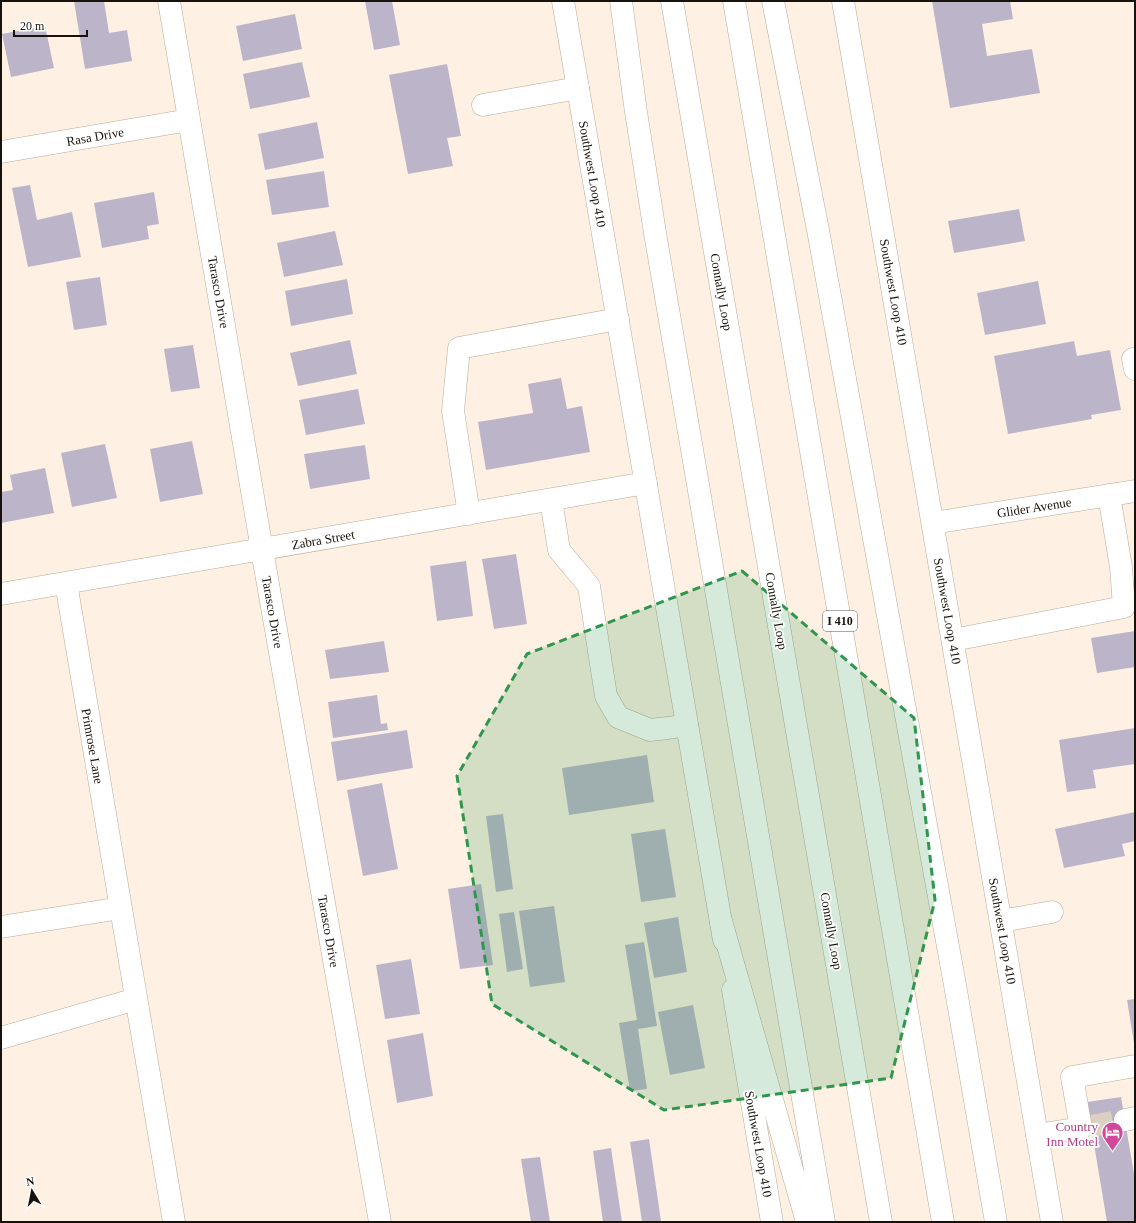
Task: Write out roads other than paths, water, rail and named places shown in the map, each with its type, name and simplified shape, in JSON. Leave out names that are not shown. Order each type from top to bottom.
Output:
[{"type":"main road","name":"Tarasco Drive","points":[[169,1],[262,550],[380,1222]]},
{"type":"main road","name":"Southwest Loop 410","points":[[563,1],[772,1222]]},
{"type":"main road","points":[[621,1],[636,112],[655,231],[824,1222]]},
{"type":"main road","name":"Connally Loop","points":[[672,1],[881,1222]]},
{"type":"main road","name":"I 410","points":[[734,1],[943,1222]]},
{"type":"main road","points":[[773,1],[818,230],[930,846],[996,1222]]},
{"type":"main road","name":"Southwest Loop 410","points":[[843,1],[1052,1222]]},
{"type":"main road","points":[[483,105],[578,88]]},
{"type":"main road","name":"Rasa Drive","points":[[1,152],[189,120]]},
{"type":"main road","points":[[469,514],[453,411],[459,348],[618,319]]},
{"type":"main road","name":"Zabra Street","points":[[1,594],[646,483]]},
{"type":"main road","name":"Glider Avenue","points":[[933,523],[1135,491]]},
{"type":"main road","points":[[953,640],[1124,607],[1121,567],[1109,495]]},
{"type":"main road","points":[[551,500],[559,550],[588,586],[606,696],[618,717],[650,730],[687,725]]},
{"type":"main road","name":"Primrose Lane","points":[[66,583],[174,1222]]},
{"type":"main road","points":[[1,927],[121,908]]},
{"type":"main road","points":[[1001,921],[1052,912]]},
{"type":"main road","points":[[721,921],[808,1222]]},
{"type":"main road","points":[[1,1038],[136,999]]},
{"type":"main road","points":[[1038,1135],[1086,1127],[1072,1077],[1135,1066]]},
{"type":"tunnel","points":[[1091,1126],[1125,1120]]},
{"type":"place","name":"Country Inn Motel","points":[[1113,1152]]}]
